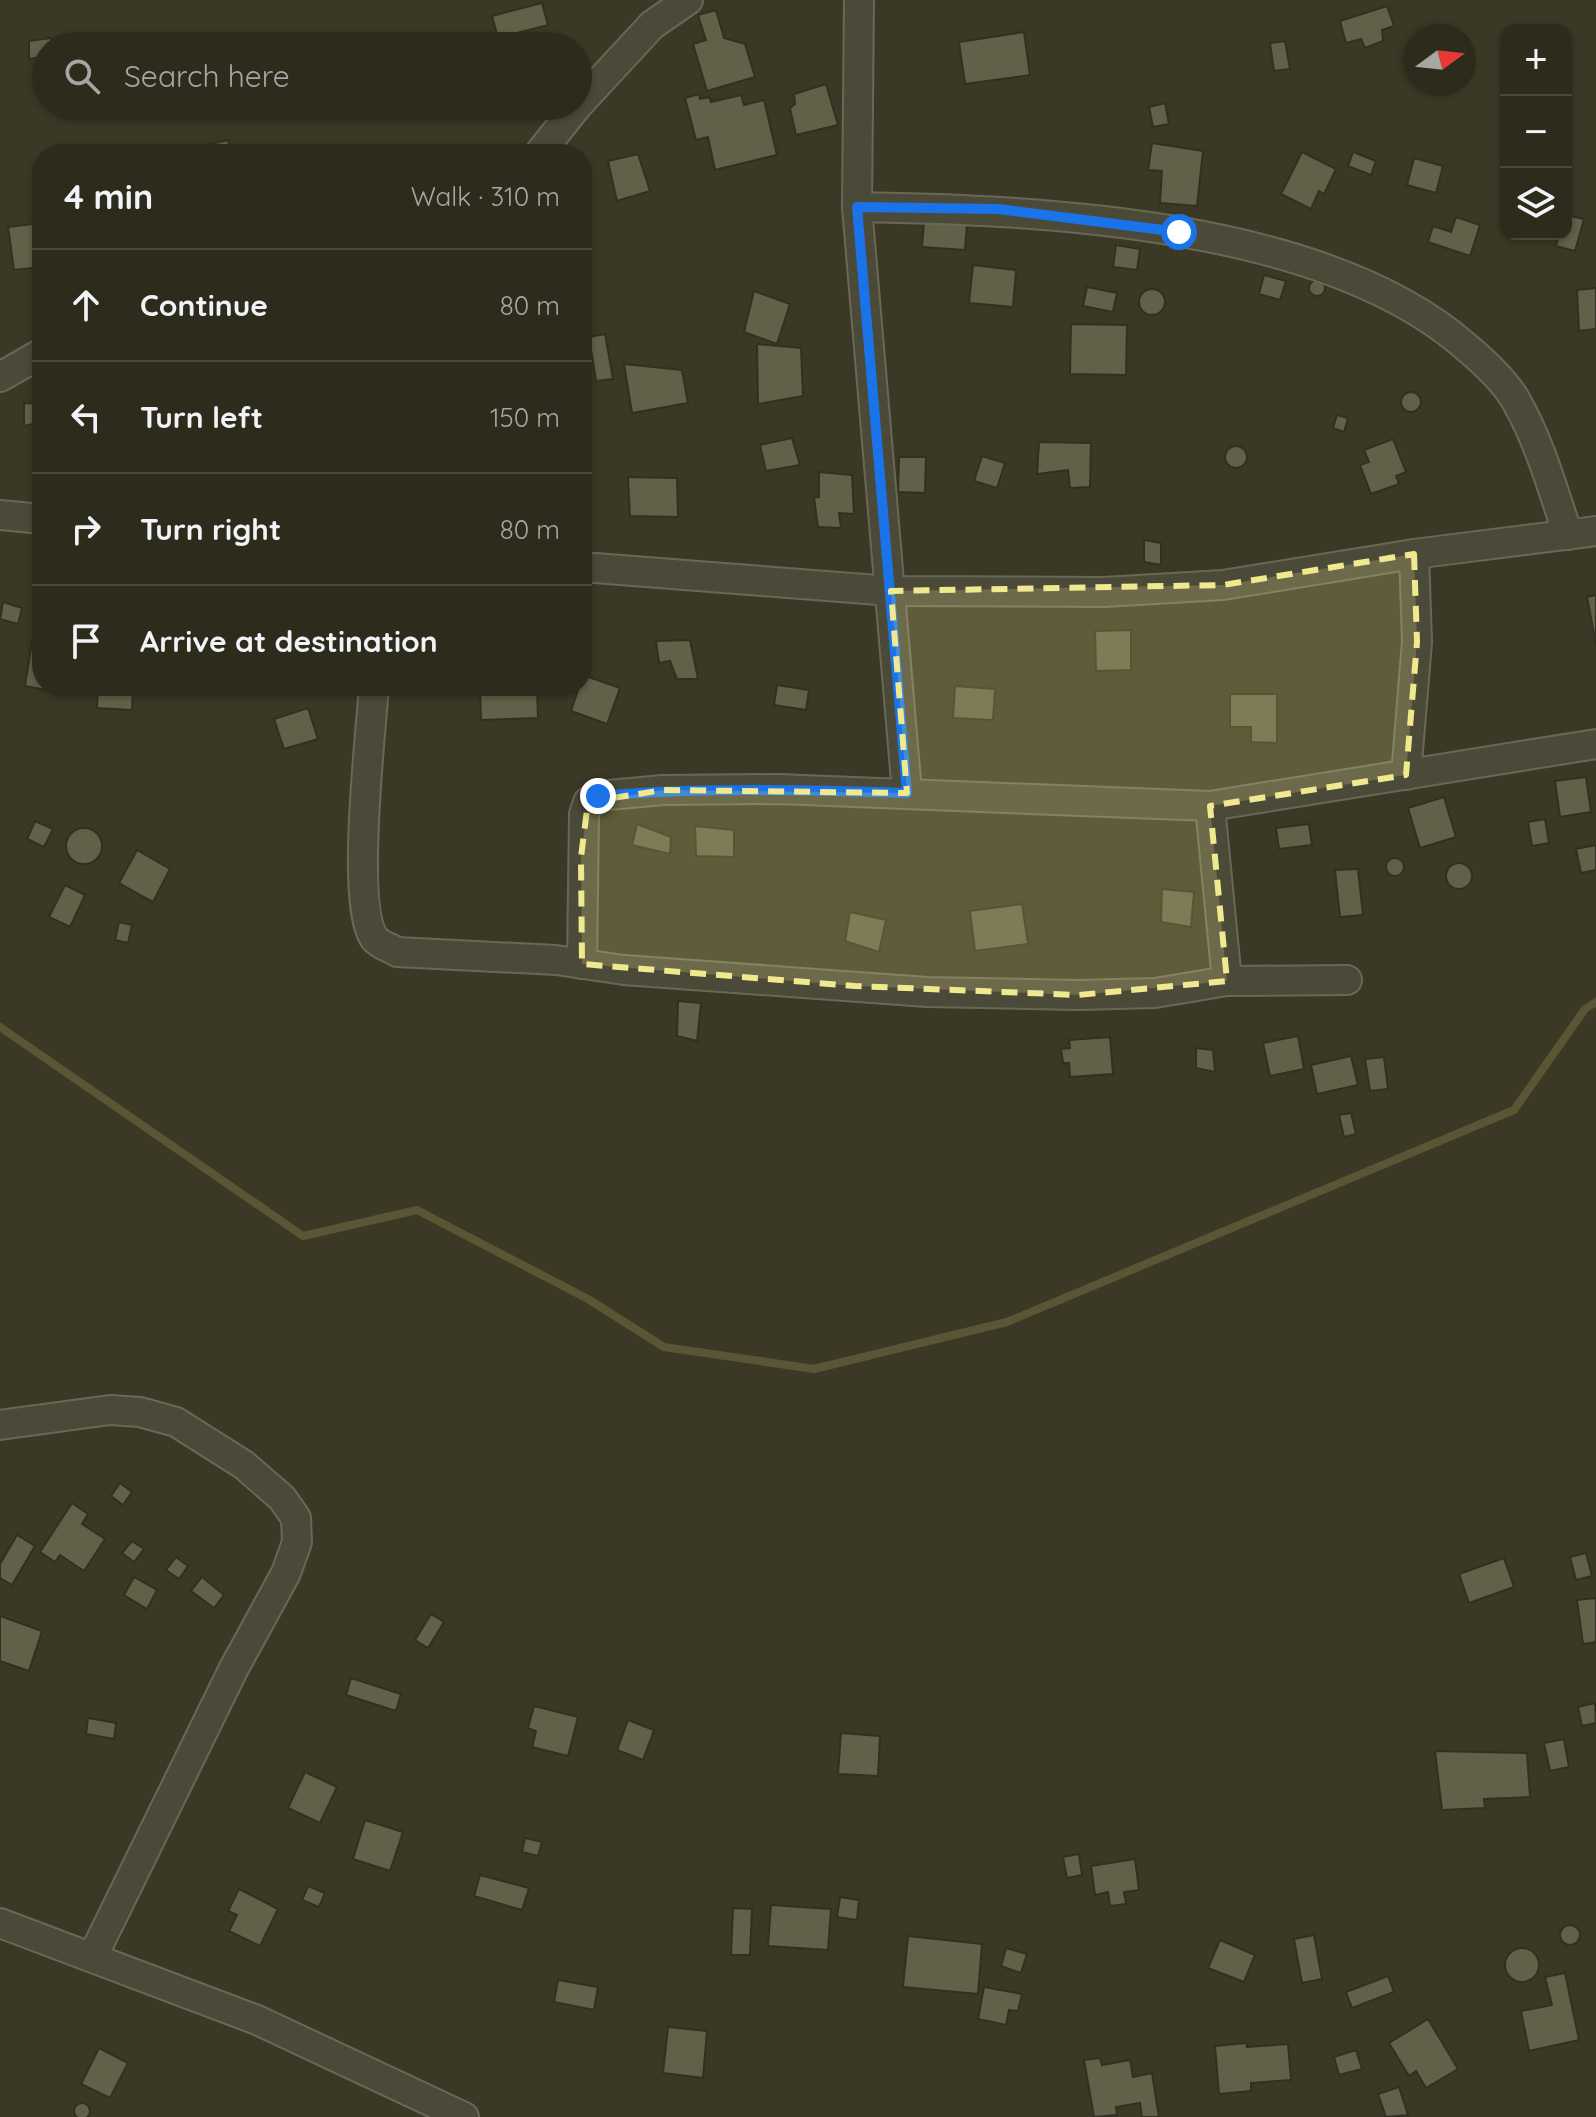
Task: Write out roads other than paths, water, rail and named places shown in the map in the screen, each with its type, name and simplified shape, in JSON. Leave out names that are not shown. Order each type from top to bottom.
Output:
[{"type":"street","points":[[592,91],[652,25],[688,0]]},
{"type":"street","points":[[859,0],[857,207],[907,793]]},
{"type":"street","points":[[547,144],[567,120]]},
{"type":"street","points":[[857,207],[1028,213],[1179,232],[1321,264],[1437,321],[1486,364],[1515,398],[1568,535]]},
{"type":"street","points":[[0,377],[32,359]]},
{"type":"street","points":[[0,515],[32,518]]},
{"type":"street","points":[[592,568],[891,591],[1104,592],[1223,585],[1414,554],[1596,531]]},
{"type":"street","points":[[1406,775],[1417,642],[1414,554]]},
{"type":"street","points":[[373,696],[363,857],[366,919],[376,940],[397,952],[927,992],[1155,993],[1227,981],[1347,980]]},
{"type":"street","points":[[582,964],[584,814],[588,802],[598,796],[663,790],[778,789],[1210,806],[1596,744]]},
{"type":"street","points":[[1210,806],[1227,981]]},
{"type":"street","points":[[0,1425],[110,1410],[140,1412],[176,1422],[244,1465],[282,1498],[296,1518],[297,1542],[286,1573],[233,1670],[93,1956]]},
{"type":"street","points":[[0,1923],[257,2020],[464,2117]]},
{"type":"waterway","points":[[0,1027],[303,1236],[417,1210],[588,1299],[664,1347],[814,1369],[1007,1322],[1514,1110],[1585,1009],[1596,1002]]}]
